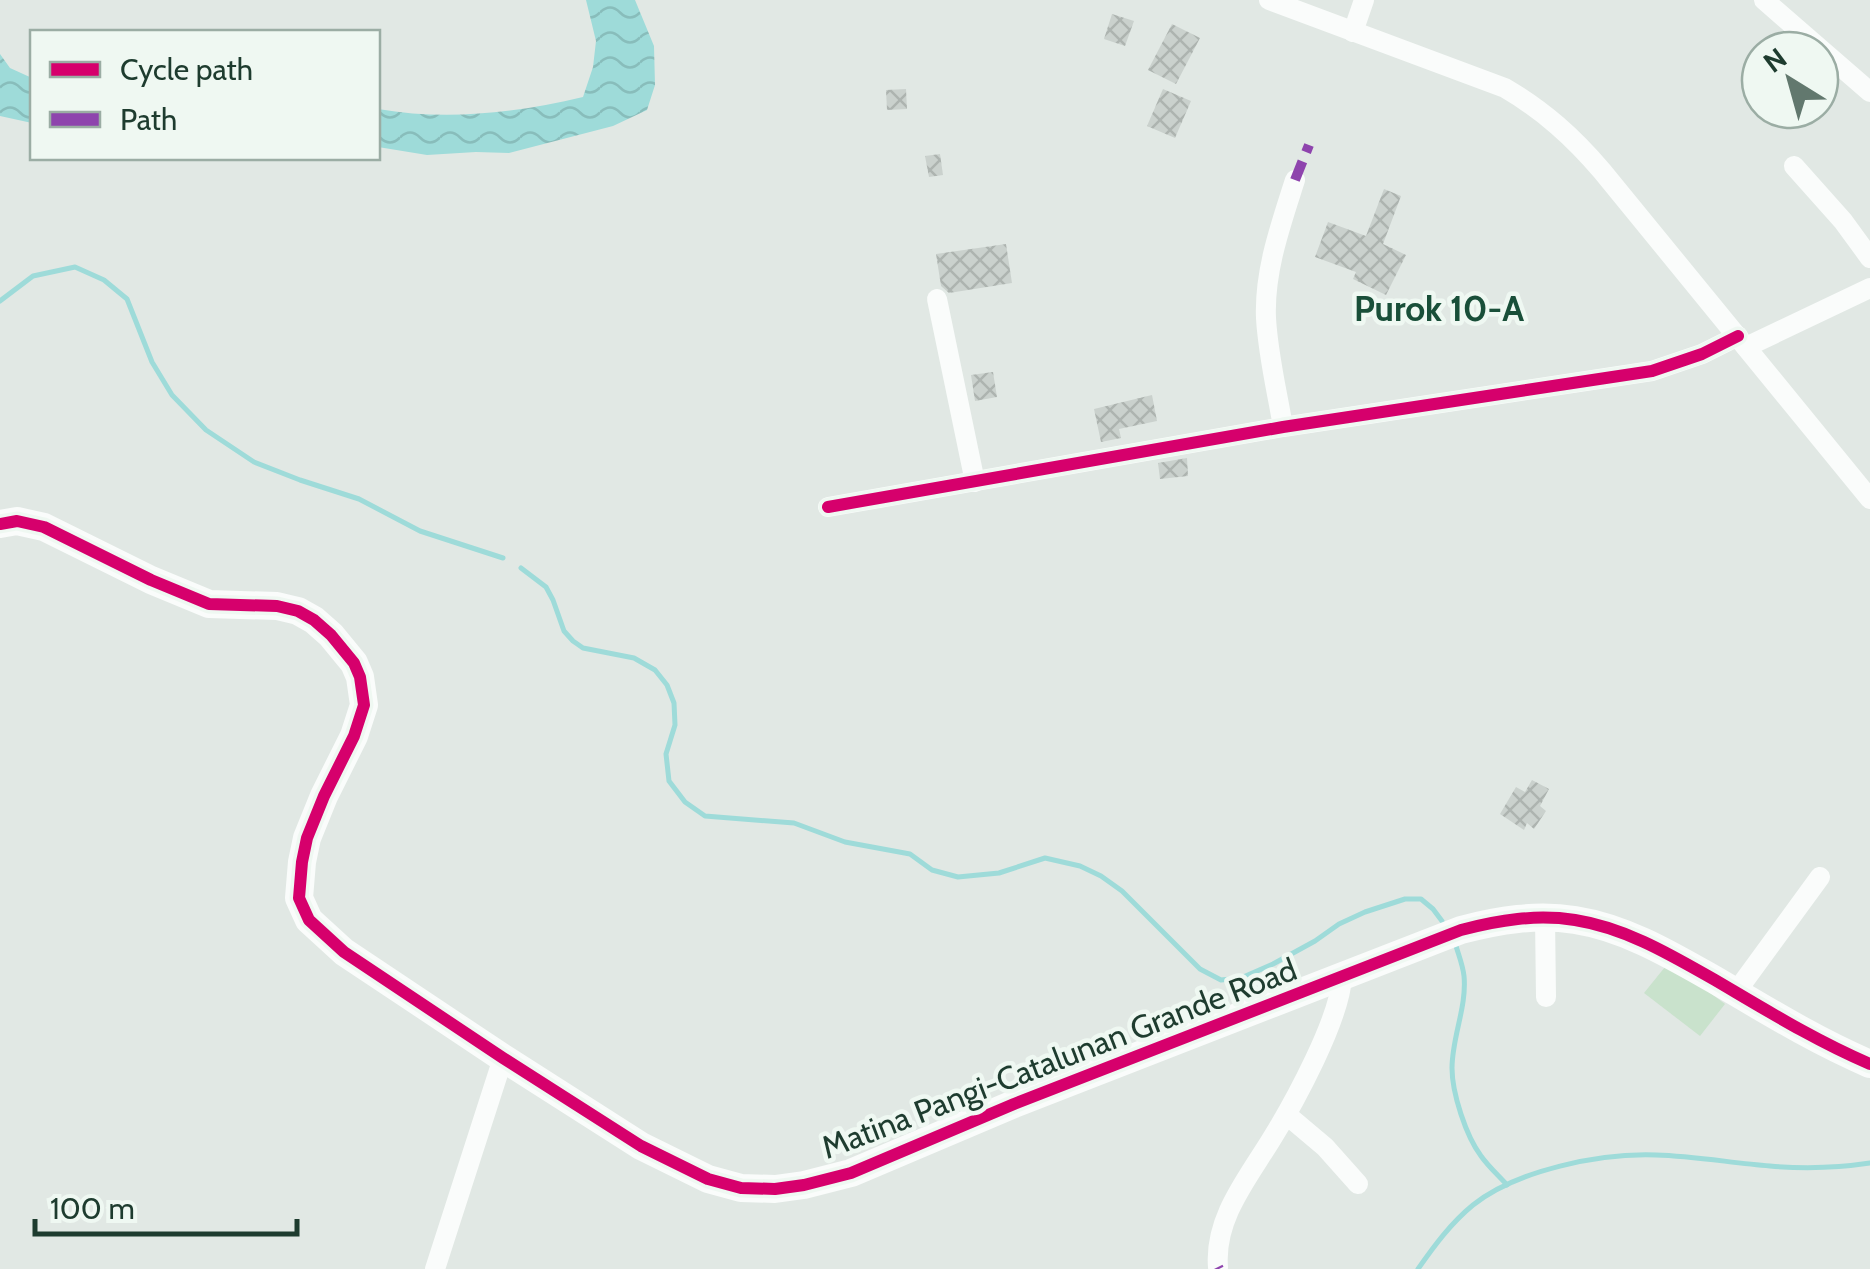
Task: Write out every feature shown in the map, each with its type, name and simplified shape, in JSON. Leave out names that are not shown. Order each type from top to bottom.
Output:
[{"type":"street","points":[[1269,0],[1505,88],[1546,115],[1580,146],[1870,499]]},
{"type":"street","points":[[1353,32],[1364,0]]},
{"type":"street","points":[[1764,0],[1870,92]]},
{"type":"street","points":[[1794,166],[1870,258]]},
{"type":"street","points":[[1283,427],[1266,314],[1273,254],[1295,180]]},
{"type":"street","points":[[828,508],[1283,427],[1652,371],[1742,341],[1870,288]]},
{"type":"street","points":[[938,299],[974,482]]},
{"type":"street","name":"Matina Pangi-Catalunan Grande Road","points":[[0,524],[16,522],[44,527],[209,604],[277,606],[298,611],[331,635],[354,663],[364,705],[354,736],[307,838],[299,898],[315,928],[344,952],[640,1146],[708,1180],[741,1188],[774,1188],[804,1186],[851,1173],[1014,1104],[1462,930],[1492,922],[1546,917],[1575,920],[1632,936],[1818,1040],[1870,1064]]},
{"type":"street","points":[[1736,992],[1820,877]]},
{"type":"street","points":[[1546,917],[1546,997]]},
{"type":"street","points":[[1218,1267],[1217,1249],[1225,1219],[1287,1114],[1336,1009],[1342,977]]},
{"type":"street","points":[[435,1269],[503,1058]]},
{"type":"street","points":[[1287,1114],[1325,1147],[1358,1184]]},
{"type":"green space","points":[[1669,962],[1725,1004],[1700,1036],[1644,993]]},
{"type":"water","points":[[586,0],[635,0],[654,46],[655,85],[647,110],[613,126],[509,153],[427,155],[380,147],[380,109],[481,114],[583,97],[596,41]]},
{"type":"water","points":[[0,54],[10,68],[30,77],[30,123],[0,116]]},
{"type":"building","points":[[1112,14],[1134,21],[1125,46],[1104,39]]},
{"type":"building","points":[[1172,24],[1200,38],[1176,84],[1148,70]]},
{"type":"building","points":[[906,89],[907,109],[887,110],[886,90]]},
{"type":"building","points":[[1163,89],[1191,101],[1175,138],[1147,126]]},
{"type":"building","points":[[940,154],[943,175],[929,177],[925,156]]},
{"type":"building","points":[[1384,189],[1401,196],[1383,244],[1406,255],[1386,295],[1353,279],[1356,272],[1315,257],[1328,222],[1366,236]]},
{"type":"building","points":[[1006,244],[1012,283],[949,293],[941,286],[936,254]]},
{"type":"building","points":[[993,372],[997,397],[975,401],[971,375]]},
{"type":"building","points":[[1152,395],[1157,421],[1119,429],[1121,438],[1101,442],[1094,409]]},
{"type":"building","points":[[1187,458],[1188,476],[1160,479],[1158,463]]},
{"type":"building","points":[[1532,780],[1549,789],[1540,806],[1546,811],[1534,829],[1527,823],[1524,830],[1500,814],[1516,787],[1525,792]]},
{"type":"waterway","points":[[0,301],[33,276],[75,267],[104,280],[127,299],[152,362],[172,395],[206,430],[254,462],[359,499],[420,531],[503,558]]},
{"type":"waterway","points":[[521,568],[546,587],[564,631],[573,641],[583,648],[634,658],[655,670],[667,685],[674,703],[675,725],[666,754],[669,781],[685,802],[705,816],[794,823],[845,842],[910,854],[932,870],[958,877],[999,873],[1045,858],[1080,866],[1122,891],[1200,969],[1221,980],[1241,978],[1273,964],[1339,924],[1405,899],[1421,899],[1442,921]]},
{"type":"waterway","points":[[1456,946],[1464,988],[1453,1056],[1454,1089],[1475,1148],[1507,1185]]},
{"type":"waterway","points":[[1418,1269],[1450,1227],[1473,1205],[1512,1182],[1560,1166],[1634,1155],[1795,1168],[1870,1163]]},
{"type":"marked path","points":[[1295,180],[1309,145]]},
{"type":"cycle path","points":[[828,507],[1283,427],[1652,371],[1702,354],[1738,336]]},
{"type":"cycle path","points":[[0,524],[17,521],[44,527],[209,604],[277,606],[298,611],[331,635],[354,663],[364,705],[354,736],[307,838],[299,898],[309,920],[344,952],[503,1058],[641,1146],[708,1179],[741,1188],[775,1189],[851,1173],[1014,1104],[1461,930],[1518,919],[1575,920],[1630,936],[1870,1064]]},
{"type":"district","name":"Purok 10-A","points":[[1439,308]]}]
